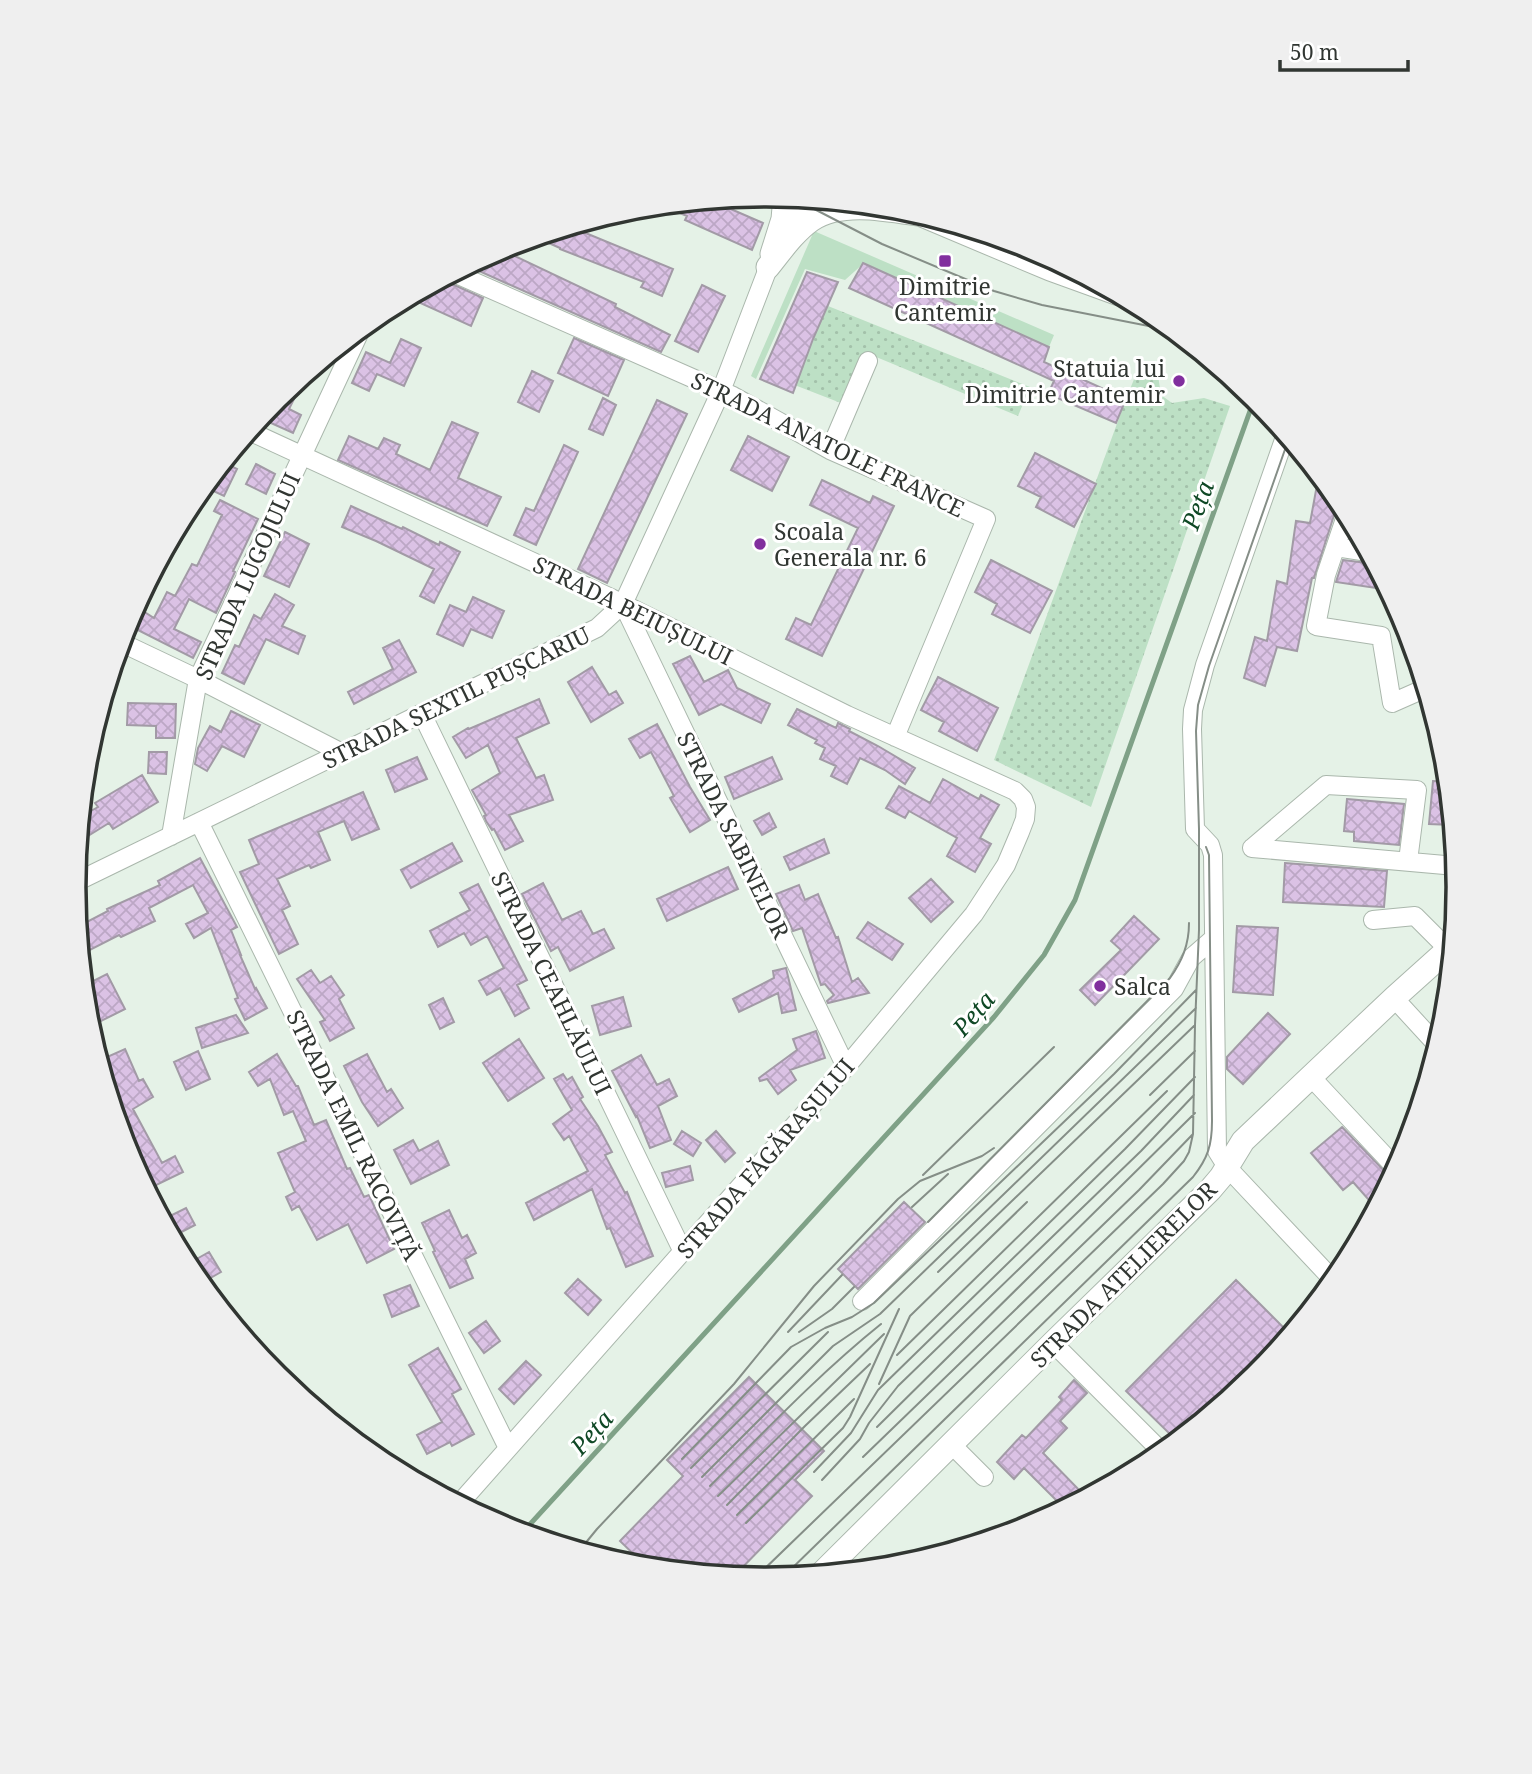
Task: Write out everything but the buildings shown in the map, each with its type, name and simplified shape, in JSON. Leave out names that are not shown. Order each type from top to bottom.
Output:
[{"type":"main road","points":[[768,267],[784,207]]},
{"type":"main road","points":[[768,267],[803,227],[831,210]]},
{"type":"main road","name":"STRADA ATELIERELOR","points":[[832,1564],[1210,1190],[1243,1141],[1442,954]]},
{"type":"street","name":"STRADA SEXTIL PUȘCARIU","points":[[86,877],[597,628],[623,604],[720,391],[768,267],[796,208]]},
{"type":"street","name":"STRADA ANATOLE FRANCE","points":[[465,277],[733,396],[830,450],[986,519],[895,737]]},
{"type":"street","name":"STRADA LUGOJULUI","points":[[171,836],[198,679],[353,346]]},
{"type":"street","points":[[830,450],[868,360]]},
{"type":"street","name":"STRADA BEIUȘULUI","points":[[258,435],[623,604],[895,737],[1015,791]]},
{"type":"street","points":[[1282,444],[1196,695],[1192,729],[1195,830],[1213,849],[1217,1150],[1227,1167],[1326,1273]]},
{"type":"street","points":[[1343,527],[1326,575],[1316,626],[1381,636],[1392,702],[1417,692]]},
{"type":"street","points":[[1336,547],[1357,550]]},
{"type":"street","name":"STRADA SABINELOR","points":[[623,604],[846,1067]]},
{"type":"street","points":[[130,647],[342,753]]},
{"type":"street","name":"STRADA CEAHLĂULUI","points":[[422,714],[682,1252]]},
{"type":"street","points":[[1408,861],[1417,790],[1326,785],[1252,848],[1445,865]]},
{"type":"street","name":"STRADA FĂGĂRAȘULUI","points":[[465,1497],[846,1067],[974,914],[1006,865],[1025,820],[1026,807],[1015,791]]},
{"type":"street","name":"STRADA EMIL RACOVIȚĂ","points":[[199,822],[508,1448]]},
{"type":"street","points":[[1373,920],[1415,916],[1444,942]]},
{"type":"street","points":[[862,1301],[1174,989],[1191,958],[1214,938]]},
{"type":"street","points":[[1394,998],[1429,1036]]},
{"type":"street","points":[[1311,1077],[1388,1160]]},
{"type":"street","points":[[1053,1343],[1155,1445]]},
{"type":"street","points":[[952,1445],[984,1477]]},
{"type":"green space","points":[[814,231],[1054,335],[1049,347],[864,263],[845,280],[805,269],[756,379],[751,376]]},
{"type":"green space","points":[[828,306],[1030,387],[1018,416],[869,354],[846,405],[792,384]]},
{"type":"green space","points":[[1139,367],[1158,375],[1161,395],[1172,403],[1204,398],[1230,406],[1091,807],[994,760]]},
{"type":"waterway","name":"Peța","points":[[530,1524],[994,1017],[1044,955],[1075,900],[1250,410]]},
{"type":"tram line","points":[[813,208],[882,244],[994,291],[1042,305],[1152,327]]},
{"type":"tram line","points":[[766,1567],[1163,1184],[1189,1152],[1193,1134],[1199,930],[1196,731],[1198,705],[1209,666],[1285,448]]},
{"type":"tram line","points":[[794,1566],[1193,1177],[1202,1164],[1210,1144],[1212,1121],[1209,855],[1206,847]]},
{"type":"tram line","points":[[928,1222],[1170,978],[1184,952],[1189,923]]},
{"type":"tram line","points":[[682,1459],[791,1347],[874,1303],[1114,1074],[1196,990]]},
{"type":"tram line","points":[[702,1477],[833,1346],[880,1314],[1196,1008]]},
{"type":"tram line","points":[[938,1272],[1195,1025]]},
{"type":"tram line","points":[[923,1175],[1054,1047]]},
{"type":"tram line","points":[[1150,1095],[1195,1051]]},
{"type":"tram line","points":[[814,1472],[851,1433],[878,1390],[1195,1077]]},
{"type":"tram line","points":[[897,1355],[1167,1091]]},
{"type":"tram line","points":[[822,1480],[860,1439],[898,1386],[1141,1151],[1194,1095]]},
{"type":"tram line","points":[[877,1427],[1195,1113]]},
{"type":"tram line","points":[[863,1457],[1139,1190],[1193,1134]]},
{"type":"tram line","points":[[586,1543],[734,1384],[814,1286],[898,1199],[920,1181],[982,1156],[994,1148]]},
{"type":"tram line","points":[[912,1207],[948,1174]]},
{"type":"tram line","points":[[879,1384],[910,1316],[1027,1202]]},
{"type":"tram line","points":[[788,1332],[842,1275]]},
{"type":"tram line","points":[[799,1332],[832,1309],[854,1287]]},
{"type":"tram line","points":[[746,1523],[843,1428],[899,1309]]},
{"type":"tram line","points":[[710,1486],[815,1382],[881,1324]]},
{"type":"tram line","points":[[691,1468],[828,1332]]},
{"type":"tram line","points":[[718,1496],[884,1334]]},
{"type":"tram line","points":[[727,1505],[870,1364]]},
{"type":"tram line","points":[[737,1515],[854,1399]]},
{"type":"place","name":"Dimitrie Cantemir","points":[[945,261]]},
{"type":"place","name":"Statuia lui Dimitrie Cantemir","points":[[1179,381]]},
{"type":"place","name":"Scoala Generala nr. 6","points":[[760,544]]},
{"type":"place","name":"Salca","points":[[1100,986]]}]
